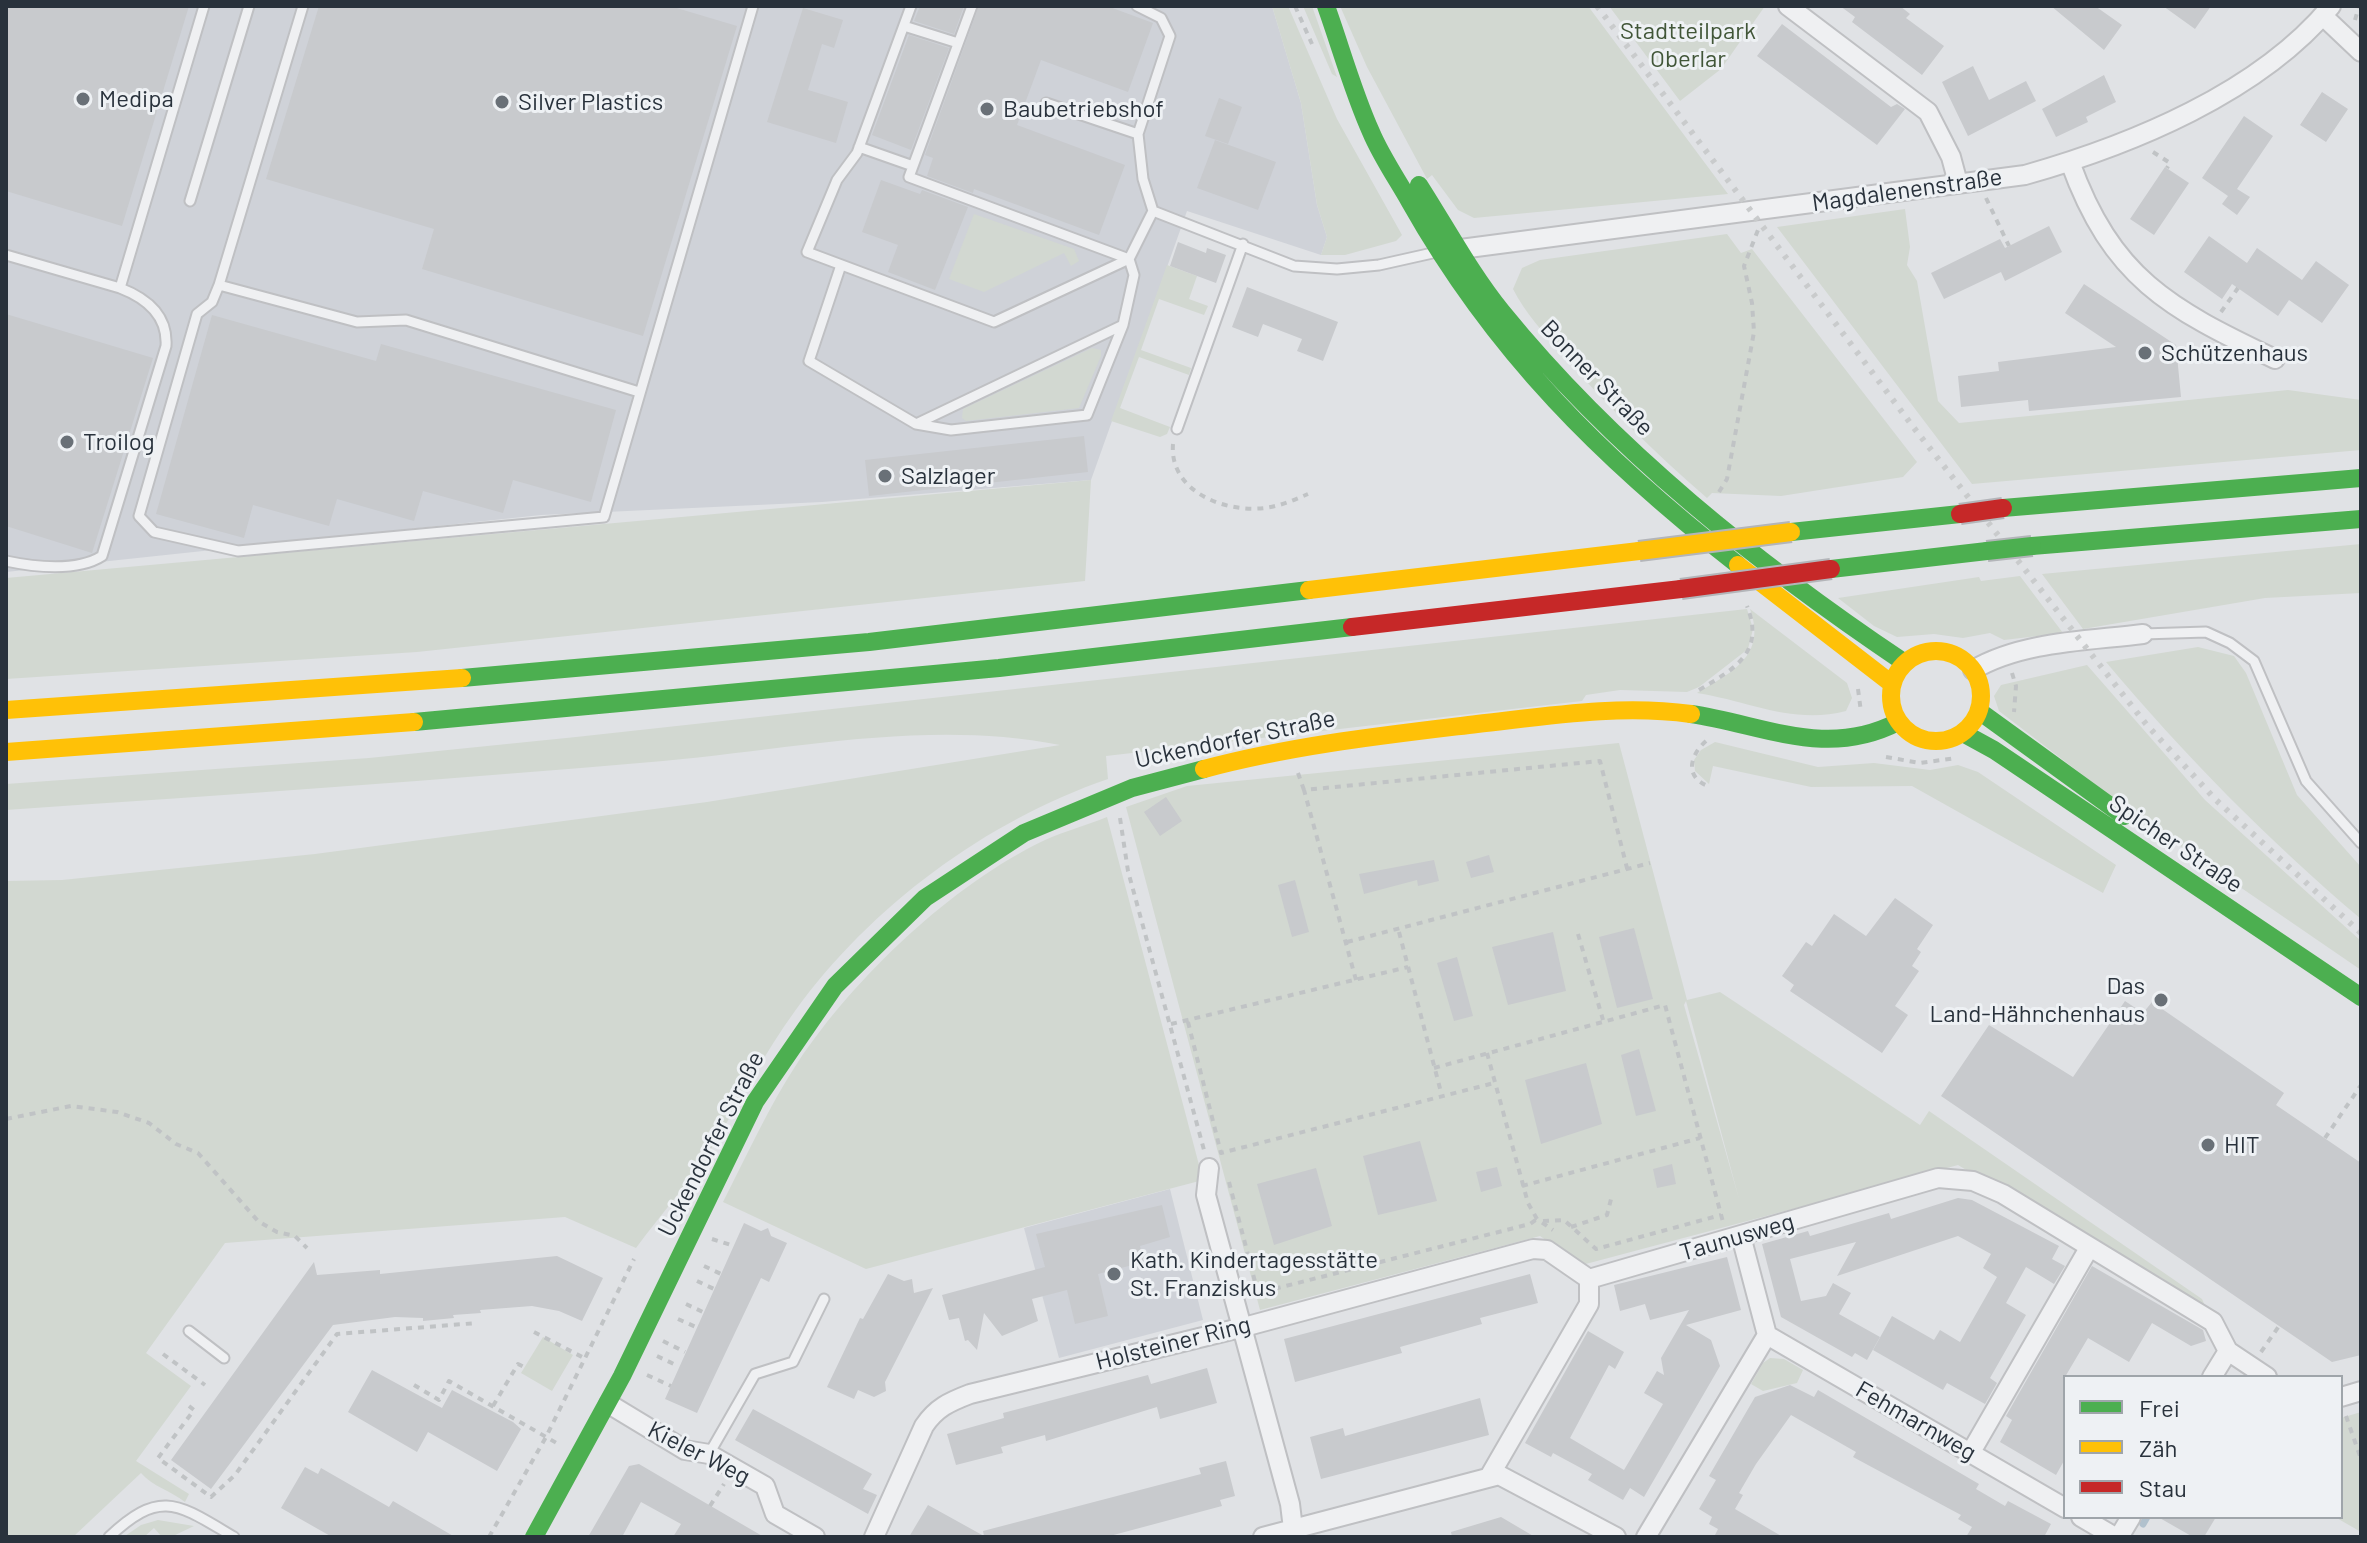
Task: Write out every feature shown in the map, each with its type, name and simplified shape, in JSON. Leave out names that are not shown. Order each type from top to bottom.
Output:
[{"type":"main road","name":"Bonner Straße","points":[[1326,6],[1371,133],[1438,252],[1514,357],[1582,431],[1654,499],[1892,684]]},
{"type":"main road","name":"Bonner Straße","points":[[1343,48],[1395,148],[1458,249],[1501,311],[1549,367],[1612,432],[1699,507],[1838,618],[1905,663]]},
{"type":"main road","points":[[6,710],[522,676],[991,628],[1465,569],[2003,508],[2361,478]]},
{"type":"main road","points":[[6,752],[520,714],[999,668],[2032,546],[2361,519]]},
{"type":"main road","points":[[1924,652],[1946,652],[1973,670],[1981,690],[1979,711],[1963,733],[1933,742],[1913,736],[1898,722],[1891,703],[1892,684],[1905,663],[1924,652]]},
{"type":"main road","name":"Uckendorfer Straße","points":[[534,1537],[609,1404],[739,1131],[813,1011],[863,954],[941,885],[1021,832],[1161,776],[1311,744],[1627,708],[1671,709],[1793,738],[1836,742],[1868,736],[1898,722]]},
{"type":"main road","name":"Spicher Straße","points":[[1979,711],[2006,734],[2361,980]]},
{"type":"main road","name":"Spicher Straße","points":[[1963,733],[1994,750],[2361,997]]},
{"type":"street","points":[[1788,6],[1928,112],[1951,157],[1958,183]]},
{"type":"street","points":[[2319,13],[2361,52]]},
{"type":"street","name":"Magdalenenstraße","points":[[1438,252],[2025,175],[2070,162],[2182,114],[2249,80],[2319,13]]},
{"type":"street","points":[[2070,162],[2095,224],[2127,267],[2176,308],[2275,359]]},
{"type":"street","points":[[1973,670],[2007,656],[2049,646],[2143,634]]},
{"type":"street","points":[[1219,1163],[1206,1195],[1290,1504],[1293,1533]]},
{"type":"street","name":"Taunusweg","points":[[1589,1279],[1938,1178],[1973,1181],[2003,1194],[2213,1322],[2228,1351]]},
{"type":"street","points":[[1646,1537],[1767,1335],[1735,1238]]},
{"type":"street","points":[[1971,1452],[2089,1248]]},
{"type":"street","name":"Holsteiner Ring","points":[[874,1537],[924,1426],[934,1412],[947,1402],[1244,1327],[1533,1249],[1547,1250],[1589,1279]]},
{"type":"street","points":[[1489,1477],[1589,1304],[1589,1279]]},
{"type":"street","name":"Fehmarnweg","points":[[1767,1335],[2063,1507]]},
{"type":"street","points":[[2213,1375],[2228,1351],[2259,1372]]},
{"type":"street","name":"Kieler Weg","points":[[609,1404],[685,1450],[709,1454],[765,1486],[775,1514],[815,1537]]},
{"type":"street","points":[[1263,1537],[1293,1533],[1489,1477],[1508,1477],[1616,1537]]},
{"type":"street","points":[[2085,1519],[2117,1537],[2130,1519]]},
{"type":"lane","points":[[120,288],[204,6]]},
{"type":"lane","points":[[190,201],[249,6]]},
{"type":"lane","points":[[303,6],[219,285],[212,302],[197,314],[139,516],[154,532],[238,551],[604,517],[753,6]]},
{"type":"lane","points":[[911,6],[859,147],[837,180],[807,252],[994,322],[1129,259],[1153,211],[1143,179],[1138,134],[1170,36],[1161,18],[1137,6]]},
{"type":"lane","points":[[972,6],[909,177],[1129,259]]},
{"type":"lane","points":[[904,26],[958,43]]},
{"type":"lane","points":[[1046,103],[1138,134]]},
{"type":"lane","points":[[859,147],[913,166]]},
{"type":"lane","points":[[1153,211],[1294,266],[1337,269],[1379,265],[1438,252]]},
{"type":"lane","points":[[1177,429],[1243,244]]},
{"type":"lane","points":[[6,255],[120,288],[148,302],[167,333],[166,346],[102,556],[90,563],[30,566],[6,561]]},
{"type":"lane","points":[[841,265],[809,361],[916,424],[951,430],[1081,418],[1092,408],[1123,325],[1134,275],[1129,259]]},
{"type":"lane","points":[[219,285],[357,322],[406,320],[639,392]]},
{"type":"lane","points":[[916,424],[1123,325]]},
{"type":"lane","points":[[2143,634],[2206,632],[2230,643],[2254,661],[2306,781],[2361,843]]},
{"type":"lane","points":[[709,1454],[755,1374],[793,1362],[824,1299]]},
{"type":"lane","points":[[189,1331],[224,1358]]},
{"type":"lane","points":[[109,1537],[135,1512],[162,1504],[192,1513],[234,1537]]},
{"type":"path","points":[[1978,181],[2009,246]]},
{"type":"path","points":[[1699,507],[1710,503],[1727,479],[1754,332],[1744,266],[1758,236],[1758,225],[1745,212]]},
{"type":"path","points":[[2210,328],[2238,288]]},
{"type":"path","points":[[1177,429],[1173,445],[1175,466],[1198,495],[1218,502],[1263,508],[1308,494]]},
{"type":"path","points":[[1697,691],[1744,659],[1749,650],[1755,628],[1744,598]]},
{"type":"path","points":[[1356,980],[1304,790],[1600,761],[1628,872]]},
{"type":"path","points":[[1116,792],[1128,871],[1171,1024],[1219,1163]]},
{"type":"path","points":[[1347,942],[1628,872],[1650,863]]},
{"type":"path","points":[[1399,931],[1442,1096]]},
{"type":"path","points":[[1578,934],[1603,1020]]},
{"type":"path","points":[[1171,1024],[1408,967]]},
{"type":"path","points":[[1434,1068],[1665,1005],[1721,1215],[1735,1238]]},
{"type":"path","points":[[1188,1022],[1219,1163]]},
{"type":"path","points":[[1487,1053],[1522,1186],[1539,1220],[1560,1240],[1557,1258]]},
{"type":"path","points":[[1219,1163],[1494,1083]]},
{"type":"path","points":[[2325,1138],[2361,1085]]},
{"type":"path","points":[[6,1119],[71,1106],[117,1112],[149,1123],[176,1144],[198,1153],[258,1221],[295,1236],[307,1248]]},
{"type":"path","points":[[1522,1186],[1700,1138]]},
{"type":"path","points":[[1229,1181],[1258,1293],[1539,1220],[1558,1219],[1596,1249],[1721,1215]]},
{"type":"path","points":[[1571,1227],[1607,1215],[1611,1199]]},
{"type":"path","points":[[703,1235],[734,1246]]},
{"type":"path","points":[[489,1537],[546,1437],[634,1259]]},
{"type":"path","points":[[701,1264],[721,1274]]},
{"type":"path","points":[[694,1280],[714,1289]]},
{"type":"path","points":[[683,1303],[705,1313]]},
{"type":"path","points":[[665,1313],[698,1328]]},
{"type":"path","points":[[189,1406],[194,1410],[158,1458],[211,1497],[235,1475],[337,1334],[477,1323]]},
{"type":"path","points":[[2259,1372],[2279,1326]]},
{"type":"path","points":[[534,1332],[586,1359]]},
{"type":"path","points":[[654,1337],[685,1352]]},
{"type":"path","points":[[647,1351],[678,1366]]},
{"type":"path","points":[[163,1354],[205,1385]]},
{"type":"path","points":[[493,1406],[518,1364],[526,1368]]},
{"type":"path","points":[[638,1371],[671,1386]]},
{"type":"path","points":[[414,1385],[439,1400],[449,1381],[580,1456]]},
{"type":"path","points":[[2343,1406],[2361,1459]]},
{"type":"path","points":[[710,1506],[734,1469]]},
{"type":"shaded area","points":[[6,6],[1272,6],[1301,103],[1317,205],[1327,237],[1321,255],[1187,211],[1091,480],[822,502],[541,515],[6,572]]},
{"type":"shaded area","name":"Kath. Kindertagesstätte St. Franziskus","points":[[1170,1189],[1203,1320],[1059,1358],[1024,1228]]},
{"type":"green space","points":[[1272,6],[1288,6],[1337,119],[1402,235],[1396,241],[1345,255],[1321,255],[1327,237],[1317,205],[1301,103]]},
{"type":"green space","points":[[1303,6],[1312,6],[1337,77],[1332,74]]},
{"type":"green space","points":[[1340,6],[1588,6],[1728,194],[1474,218],[1458,210],[1432,175],[1427,179],[1367,67]]},
{"type":"green space","name":"Stadtteilpark Oberlar","points":[[1609,6],[1765,6],[1721,69],[1680,101]]},
{"type":"green space","points":[[1905,209],[1910,247],[1907,265],[1917,281],[1938,401],[1959,423],[2288,390],[2361,400],[2361,450],[1972,484],[1777,227]]},
{"type":"green space","points":[[974,214],[1074,249],[1079,261],[1071,266],[1064,253],[984,292],[949,279]]},
{"type":"green space","points":[[1727,234],[1741,253],[1752,249],[1917,462],[1903,477],[1781,496],[1712,493],[1707,498],[1595,391],[1535,322],[1513,289],[1522,268],[1540,260]]},
{"type":"green space","points":[[1167,265],[1197,276],[1189,299],[1208,306],[1204,315],[1159,299],[1141,350],[1191,368],[1189,375],[1139,357],[1120,408],[1170,427],[1167,434],[1160,437],[1111,421]]},
{"type":"green space","points":[[1092,348],[1101,350],[1101,356],[1079,408],[966,421],[962,418],[963,409]]},
{"type":"green space","points":[[1091,480],[1085,581],[417,652],[6,679],[6,578]]},
{"type":"green space","points":[[2361,544],[2361,593],[2265,598],[2083,629],[2042,574]]},
{"type":"green space","points":[[2020,576],[2063,633],[2004,640],[1990,633],[1963,638],[1934,634],[1897,637],[1874,626],[1838,598],[1979,577],[1981,581]]},
{"type":"green space","points":[[1747,609],[1753,629],[1748,649],[1699,687],[1687,692],[1620,690],[1586,695],[1582,701],[1106,756],[1108,779],[1018,818],[975,843],[934,871],[859,936],[795,1011],[707,1155],[636,1248],[565,1217],[225,1243],[146,1353],[191,1386],[136,1461],[189,1494],[185,1502],[141,1473],[73,1537],[6,1537],[6,881],[62,880],[315,854],[707,802],[1060,745],[1011,738],[911,735],[581,768],[6,810],[6,784],[369,758]]},
{"type":"green space","points":[[1750,609],[1847,683],[1852,698],[1846,711],[1827,715],[1789,714],[1697,693],[1734,670],[1750,651],[1754,625]]},
{"type":"green space","points":[[2198,647],[2234,656],[2246,673],[2297,795],[2361,867],[2361,919],[2228,796],[2106,662]]},
{"type":"green space","points":[[2087,665],[2205,800],[2361,941],[2361,970],[2135,815],[1999,711],[1994,696],[2001,685]]},
{"type":"green space","points":[[1715,742],[1818,767],[1874,763],[1930,770],[1958,765],[1978,772],[2116,865],[2103,893],[1912,786],[1811,787],[1713,766],[1709,784],[1695,771],[1694,760],[1701,750]]},
{"type":"green space","points":[[1619,743],[1687,1000],[1720,992],[1920,1125],[1929,1111],[2202,1299],[2206,1308],[2174,1292],[2173,1285],[2155,1274],[2148,1277],[2101,1243],[2092,1245],[1958,1165],[1582,1265],[1540,1236],[1260,1310],[1126,807],[1187,786]],"holes":[[[1686,1001],[1739,1199],[1684,1005]]]},
{"type":"green space","points":[[1107,817],[1203,1180],[866,1269],[723,1202],[798,1062],[876,966],[941,907],[975,881],[1045,840]]},
{"type":"green space","points":[[543,1337],[573,1355],[552,1391],[521,1373]]},
{"type":"green space","points":[[1770,1358],[1784,1359],[1803,1370],[1797,1383],[1763,1391],[1751,1384],[1763,1363]]},
{"type":"green space","points":[[2361,1412],[2361,1532],[2338,1519],[2343,1519],[2343,1417]]},
{"type":"green space","points":[[158,1520],[194,1526],[171,1537],[162,1537],[154,1528],[144,1537],[125,1536],[141,1525]]},
{"type":"building","name":"Medipa","points":[[6,6],[189,6],[122,226],[6,191]]},
{"type":"building","name":"Silver Plastics","points":[[319,6],[670,6],[737,26],[643,336],[422,269],[434,229],[266,179]]},
{"type":"building","points":[[920,6],[964,6],[954,34],[914,21]]},
{"type":"building","name":"Baubetriebshof","points":[[979,6],[1107,6],[1153,23],[1128,92],[1041,60],[1017,125],[1125,165],[1099,235],[974,189],[973,193],[927,176],[933,158],[925,155]]},
{"type":"building","points":[[1840,6],[1900,6],[1910,14],[1906,18],[1944,46],[1922,75],[1852,22],[1855,17]]},
{"type":"building","points":[[2051,6],[2095,6],[2122,25],[2104,50]]},
{"type":"building","points":[[2163,6],[2211,6],[2195,29]]},
{"type":"building","points":[[803,8],[843,20],[834,48],[822,44],[808,90],[848,102],[836,143],[767,122]]},
{"type":"building","points":[[1782,24],[1891,107],[1897,104],[1905,109],[1877,145],[1757,56]]},
{"type":"building","points":[[909,35],[949,48],[911,150],[872,135]]},
{"type":"building","points":[[1973,66],[1989,100],[2026,81],[2036,101],[1968,136],[1942,82]]},
{"type":"building","points":[[2104,75],[2116,102],[2086,117],[2088,122],[2056,137],[2042,109]]},
{"type":"building","points":[[2322,92],[2348,109],[2326,142],[2300,125]]},
{"type":"building","points":[[1219,98],[1242,107],[1228,144],[1205,136]]},
{"type":"building","points":[[2244,116],[2273,136],[2237,189],[2250,197],[2237,215],[2222,204],[2228,196],[2202,178]]},
{"type":"building","points":[[1215,140],[1276,162],[1258,210],[1197,188]]},
{"type":"building","points":[[2165,167],[2189,183],[2154,235],[2130,219]]},
{"type":"building","points":[[881,180],[920,194],[922,190],[968,207],[935,290],[888,272],[898,245],[862,232]]},
{"type":"building","points":[[2049,226],[2062,252],[2005,281],[2001,272],[1944,299],[1931,273],[2000,239],[2005,248]]},
{"type":"building","points":[[2209,236],[2247,263],[2257,248],[2302,280],[2316,261],[2349,285],[2322,323],[2289,300],[2278,316],[2232,284],[2222,299],[2184,272]]},
{"type":"building","points":[[1178,242],[1206,253],[1207,248],[1226,255],[1216,283],[1170,266]]},
{"type":"building","points":[[2084,284],[2176,345],[2181,397],[2029,411],[2028,400],[1961,407],[1958,376],[1999,371],[1998,362],[2116,347],[2065,313]]},
{"type":"building","points":[[1247,287],[1338,322],[1323,361],[1297,351],[1302,339],[1263,324],[1258,337],[1232,327]]},
{"type":"building","name":"Troilog","points":[[6,314],[153,358],[92,553],[6,526]]},
{"type":"building","points":[[212,315],[376,361],[381,344],[616,410],[591,502],[513,480],[503,513],[423,491],[414,521],[337,499],[329,526],[253,505],[244,538],[156,514]]},
{"type":"building","points":[[1084,436],[1088,472],[869,496],[865,460]]},
{"type":"building","points":[[1166,797],[1182,821],[1160,836],[1144,812]]},
{"type":"building","points":[[1489,855],[1494,872],[1471,878],[1466,862]]},
{"type":"building","points":[[1434,860],[1439,881],[1418,886],[1417,880],[1364,894],[1359,874]]},
{"type":"building","points":[[1295,880],[1309,932],[1292,937],[1278,885]]},
{"type":"building","points":[[1895,898],[1933,925],[1917,949],[1921,952],[1912,966],[1919,971],[1895,1006],[1908,1015],[1882,1053],[1790,991],[1794,985],[1782,976],[1806,942],[1812,946],[1834,914],[1866,936]]},
{"type":"building","points":[[1634,928],[1653,999],[1617,1008],[1599,937]]},
{"type":"building","points":[[1553,932],[1566,991],[1508,1005],[1492,947]]},
{"type":"building","points":[[1457,957],[1473,1016],[1454,1021],[1437,963]]},
{"type":"building","points":[[2125,1001],[2143,1013],[2152,1002],[2284,1093],[2276,1105],[2361,1163],[2361,1355],[2332,1362],[1941,1096],[1989,1025],[2073,1077]]},
{"type":"building","points":[[1639,1049],[1656,1111],[1636,1116],[1621,1055]]},
{"type":"building","points":[[1586,1063],[1602,1124],[1541,1144],[1525,1080]]},
{"type":"building","points":[[1420,1141],[1437,1201],[1378,1215],[1363,1156]]},
{"type":"building","points":[[1672,1164],[1676,1184],[1657,1188],[1653,1169]]},
{"type":"building","points":[[1497,1167],[1502,1186],[1481,1192],[1476,1172]]},
{"type":"building","points":[[1316,1168],[1332,1226],[1274,1245],[1257,1184]]},
{"type":"building","points":[[1958,1198],[1972,1200],[2059,1246],[2052,1259],[2065,1266],[2054,1284],[2026,1267],[2006,1303],[2026,1315],[1990,1378],[1997,1383],[1985,1404],[1947,1383],[1943,1390],[1873,1350],[1892,1316],[1934,1340],[1940,1330],[1960,1342],[1997,1277],[1983,1268],[1991,1254],[1958,1236],[1837,1276],[1856,1242],[1790,1259],[1801,1301],[1826,1296],[1833,1283],[1851,1293],[1839,1314],[1880,1337],[1867,1360],[1855,1353],[1852,1357],[1781,1317],[1762,1244],[1808,1231],[1810,1236],[1889,1213],[1891,1219]]},
{"type":"building","points":[[1162,1205],[1170,1237],[1140,1246],[1144,1262],[1098,1274],[1108,1316],[1075,1324],[1067,1290],[1032,1299],[1038,1321],[1002,1336],[984,1313],[977,1350],[968,1340],[965,1341],[959,1318],[949,1320],[942,1295],[1045,1267],[1036,1234]]},
{"type":"building","points":[[744,1223],[761,1231],[768,1228],[771,1236],[787,1243],[769,1282],[761,1278],[697,1413],[665,1399]]},
{"type":"building","points":[[557,1256],[603,1278],[582,1321],[559,1311],[532,1306],[480,1310],[481,1313],[423,1321],[423,1318],[395,1317],[333,1325],[211,1489],[171,1460],[314,1262],[317,1275],[380,1270],[380,1274]]},
{"type":"building","points":[[1727,1257],[1741,1310],[1686,1325],[1711,1340],[1720,1366],[1644,1497],[1630,1488],[1623,1500],[1588,1480],[1592,1474],[1553,1453],[1551,1457],[1525,1443],[1588,1331],[1624,1352],[1615,1369],[1609,1365],[1570,1438],[1624,1470],[1663,1404],[1644,1393],[1657,1371],[1664,1375],[1661,1358],[1689,1310],[1650,1320],[1645,1304],[1620,1311],[1614,1285]]},
{"type":"building","points":[[2092,1266],[2203,1330],[2206,1341],[2191,1346],[2152,1323],[2129,1362],[2088,1338],[2066,1375],[2063,1375],[2063,1463],[2056,1475],[2000,1442],[2012,1420],[2006,1416]]},
{"type":"building","points":[[888,1274],[904,1281],[912,1279],[914,1293],[933,1288],[885,1382],[886,1391],[874,1397],[858,1390],[854,1399],[827,1387],[860,1318],[863,1319]]},
{"type":"building","points":[[1530,1274],[1538,1303],[1480,1318],[1482,1324],[1400,1347],[1402,1353],[1295,1382],[1284,1339]]},
{"type":"building","points":[[1207,1368],[1217,1403],[1160,1419],[1157,1407],[1046,1441],[1045,1435],[1001,1447],[1003,1453],[956,1465],[947,1434],[1004,1418],[1003,1413],[1148,1375],[1151,1384]]},
{"type":"building","points":[[372,1370],[442,1408],[452,1390],[513,1422],[521,1429],[497,1471],[428,1432],[417,1452],[348,1412]]},
{"type":"building","points":[[1790,1385],[1814,1397],[1818,1390],[1979,1484],[1976,1489],[2005,1506],[2008,1501],[2051,1524],[2044,1537],[1966,1537],[1972,1527],[1958,1519],[1961,1515],[1853,1457],[1856,1452],[1791,1415],[1756,1464],[1739,1493],[1743,1495],[1735,1509],[1783,1537],[1714,1537],[1718,1529],[1709,1524],[1712,1517],[1699,1509],[1716,1480],[1709,1476],[1755,1397]]},
{"type":"building","points":[[1480,1398],[1489,1435],[1321,1479],[1310,1437],[1343,1428],[1345,1436]]},
{"type":"building","points":[[753,1409],[872,1474],[863,1489],[877,1495],[868,1514],[735,1440]]},
{"type":"building","points":[[1226,1461],[1235,1496],[1220,1500],[1222,1506],[1106,1537],[909,1537],[928,1505],[984,1536],[983,1531],[1201,1474],[1199,1468]]},
{"type":"building","points":[[639,1464],[764,1537],[673,1537],[681,1524],[641,1502],[622,1537],[588,1537],[629,1466]]},
{"type":"building","points":[[305,1467],[318,1474],[321,1468],[389,1507],[393,1501],[455,1537],[332,1537],[281,1508]]},
{"type":"building","points":[[1501,1517],[1535,1537],[1452,1537],[1451,1532]]},
{"type":"building","points":[[2162,1519],[2215,1519],[2204,1537],[2193,1537]]},
{"type":"waterway","points":[[2143,1524],[2146,1519]]},
{"type":"railway","points":[[1597,6],[1914,428],[2146,724],[2216,800],[2361,933]]},
{"type":"traffic: fast","points":[[1326,6],[1358,101],[1379,150],[1443,257],[1478,308],[1555,400],[1597,443],[1738,565]]},
{"type":"traffic: fast","points":[[1419,185],[1469,266],[1502,312],[1545,363],[1592,411],[1640,458],[1743,545],[1905,663]]},
{"type":"traffic: fast","points":[[2003,508],[2361,478]]},
{"type":"traffic: fast","points":[[1791,532],[1960,514]]},
{"type":"traffic: fast","points":[[2032,546],[2361,519]]},
{"type":"traffic: fast","points":[[1987,551],[2032,546]]},
{"type":"traffic: fast","points":[[1831,569],[1987,551]]},
{"type":"traffic: fast","points":[[462,678],[869,642],[1309,590]]},
{"type":"traffic: fast","points":[[414,722],[999,668],[1352,627]]},
{"type":"traffic: fast","points":[[1979,711],[2124,816]]},
{"type":"traffic: fast","points":[[1691,714],[1820,739],[1871,733],[1898,722]]},
{"type":"traffic: fast","points":[[1963,733],[1994,750],[2361,997]]},
{"type":"traffic: fast","points":[[534,1537],[622,1376],[755,1102],[835,986],[925,898],[1024,833],[1132,788],[1204,769]]},
{"type":"traffic: slow","points":[[1639,551],[1791,532]]},
{"type":"traffic: slow","points":[[1309,590],[1639,551]]},
{"type":"traffic: slow","points":[[1738,565],[1892,684]]},
{"type":"traffic: slow","points":[[1927,651],[1945,651],[1961,658],[1974,671],[1981,687],[1981,696],[1981,705],[1974,721],[1961,734],[1945,741],[1927,741],[1911,734],[1898,721],[1891,705],[1891,687],[1898,671],[1911,658],[1927,651]]},
{"type":"traffic: slow","points":[[6,710],[462,678]]},
{"type":"traffic: slow","points":[[1204,769],[1272,753],[1340,742],[1530,718],[1638,710],[1691,714]]},
{"type":"traffic: slow","points":[[6,752],[414,722]]},
{"type":"traffic: jam","points":[[1960,514],[2003,508]]},
{"type":"traffic: jam","points":[[1681,589],[1831,569]]},
{"type":"traffic: jam","points":[[1352,627],[1681,589]]},
{"type":"place","name":"Medipa","points":[[83,99]]},
{"type":"place","name":"Silver Plastics","points":[[502,102]]},
{"type":"place","name":"Baubetriebshof","points":[[987,109]]},
{"type":"place","name":"Schützenhaus","points":[[2145,353]]},
{"type":"place","name":"Troilog","points":[[67,442]]},
{"type":"place","name":"Salzlager","points":[[885,476]]},
{"type":"place","name":"Das Land-Hähnchenhaus","points":[[2161,1000]]},
{"type":"place","name":"HIT","points":[[2208,1145]]},
{"type":"place","name":"Kath. Kindertagesstätte St. Franziskus","points":[[1114,1274]]}]
